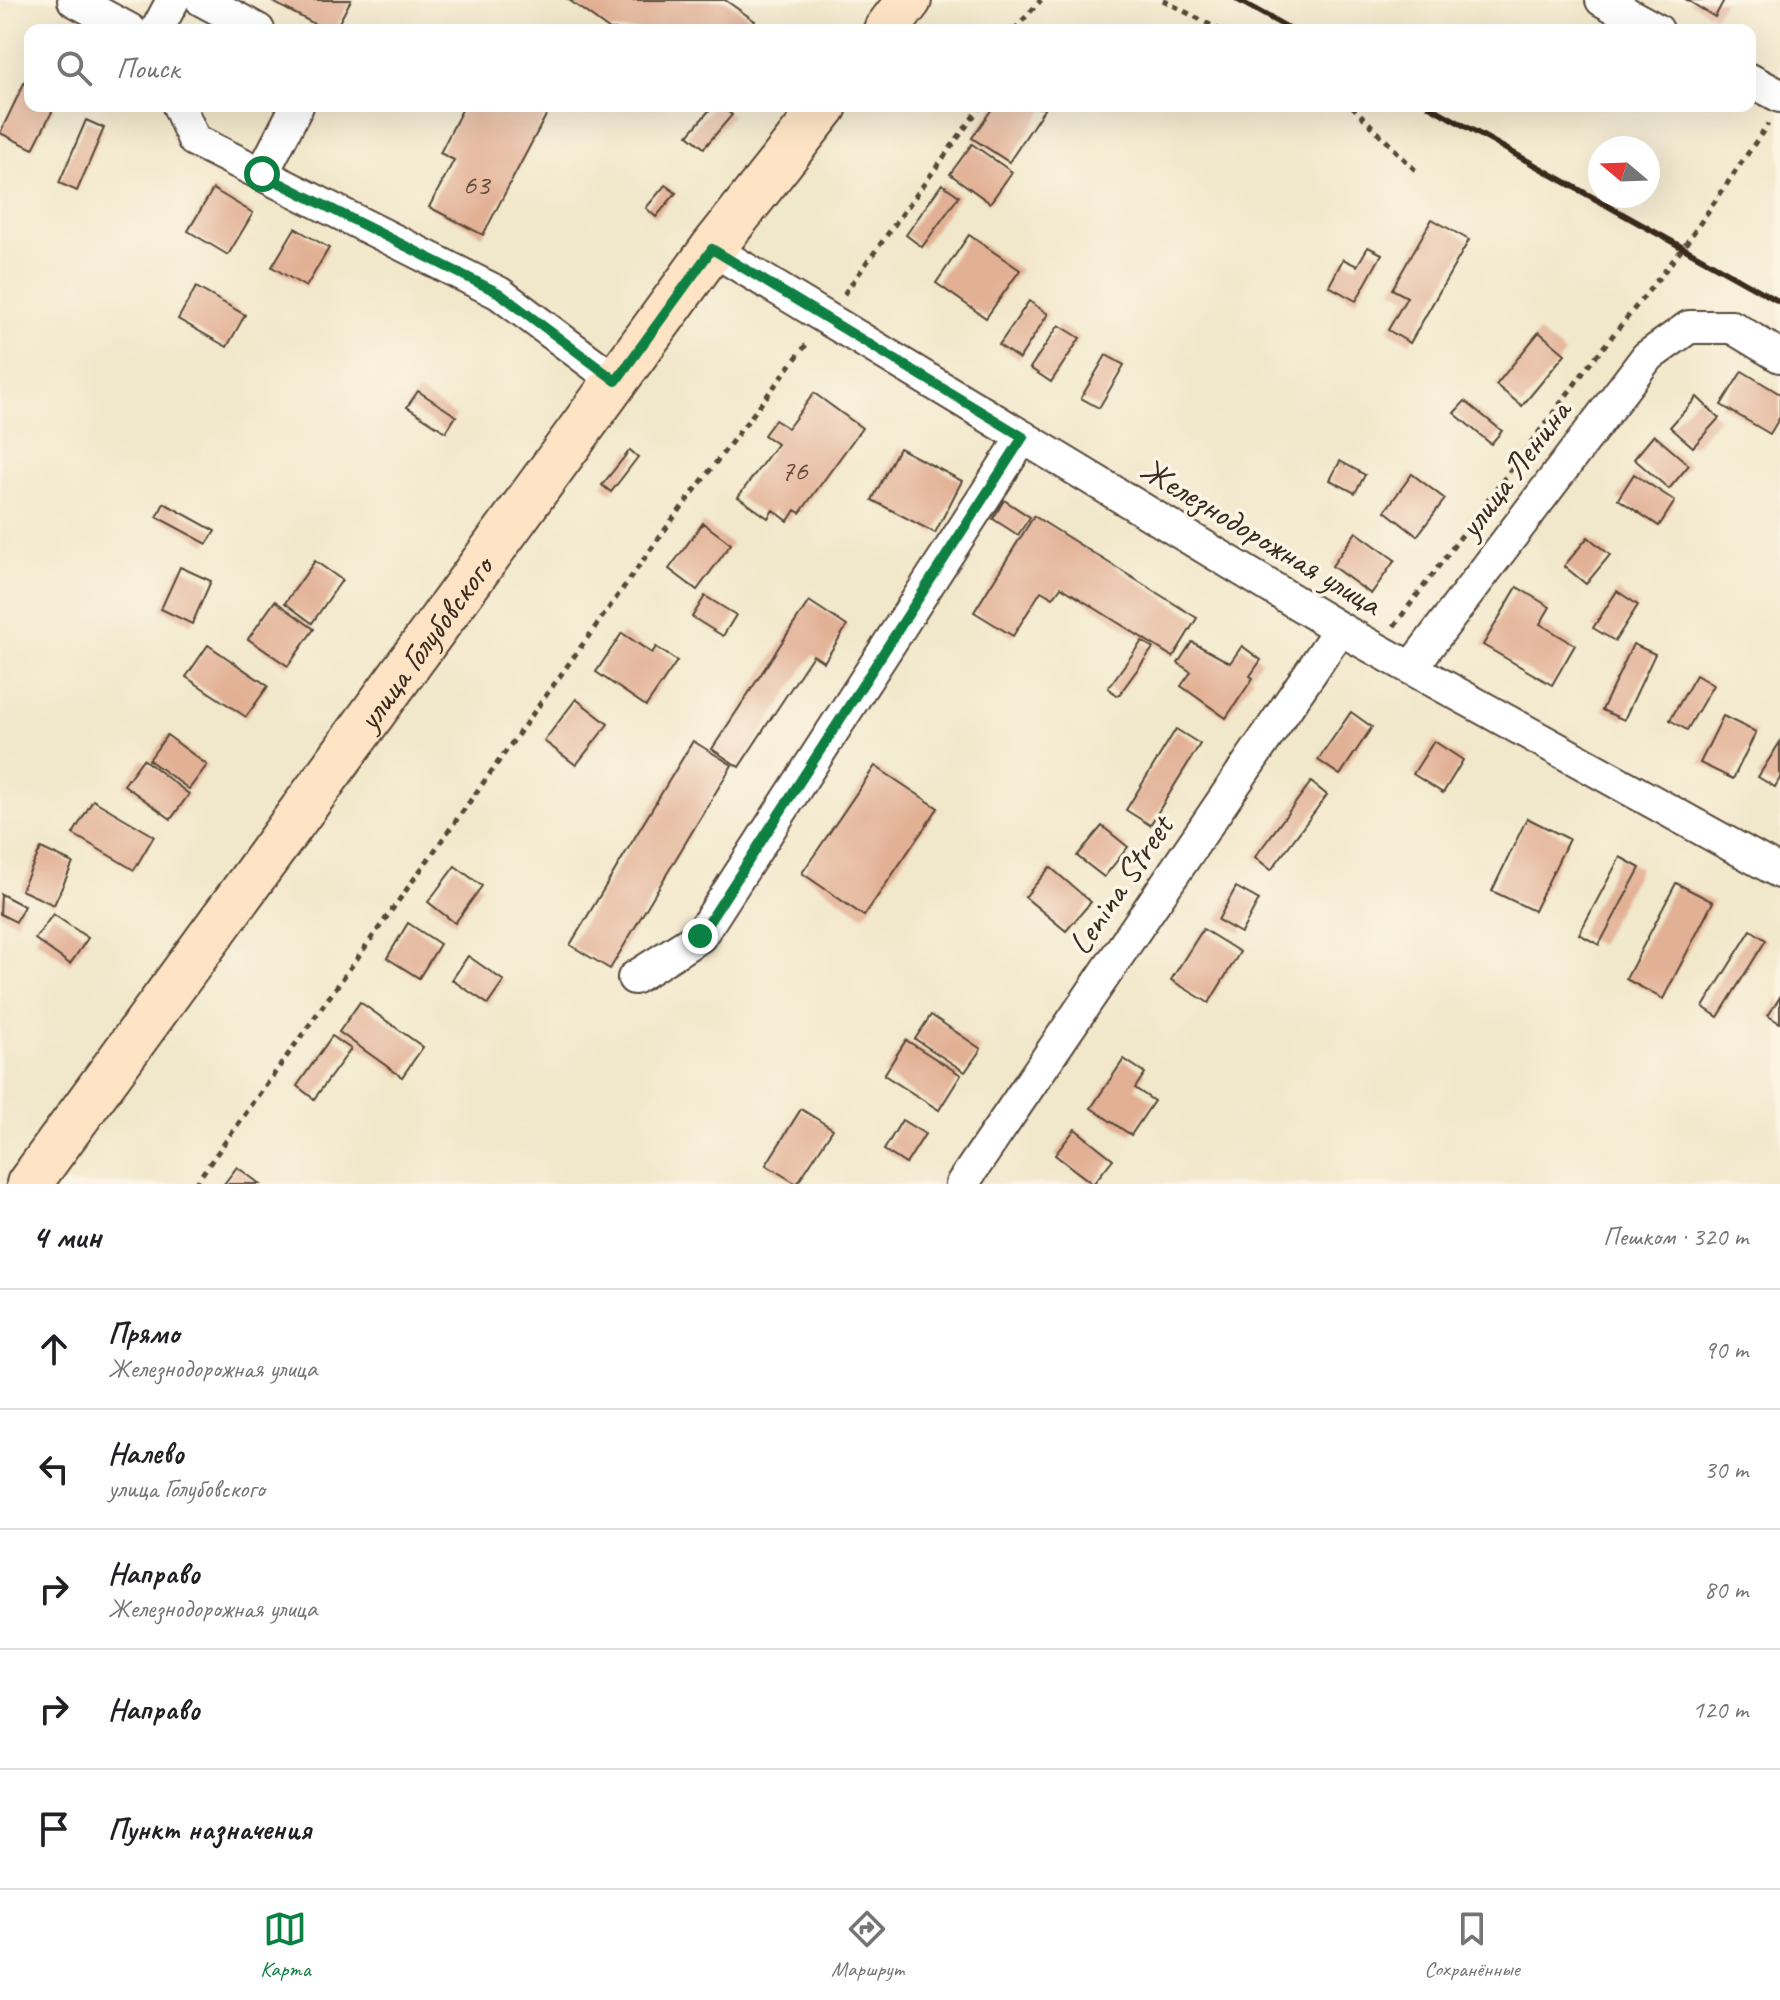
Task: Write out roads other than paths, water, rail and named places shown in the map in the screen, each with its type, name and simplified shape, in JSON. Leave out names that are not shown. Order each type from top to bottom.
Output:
[{"type":"street","points":[[74,0],[119,24]]},
{"type":"street","points":[[160,24],[173,0]]},
{"type":"street","points":[[202,0],[247,24]]},
{"type":"street","points":[[891,24],[909,0]]},
{"type":"street","points":[[1602,0],[1646,24]]},
{"type":"street","points":[[1756,85],[1778,105]]},
{"type":"street","points":[[182,112],[194,140],[499,293],[616,381]]},
{"type":"street","points":[[262,174],[294,112]]},
{"type":"street","name":"улица Голубовского","points":[[29,1184],[712,249],[820,112]]},
{"type":"street","name":"Железнодорожная улица","points":[[712,249],[1340,629],[1780,872]]},
{"type":"street","name":"улица Ленина","points":[[1411,668],[1647,357],[1689,327],[1732,327],[1780,356]]},
{"type":"street","points":[[634,978],[700,936],[1023,437]]},
{"type":"street","name":"Lenina Street","points":[[962,1184],[1340,629]]},
{"type":"railway","points":[[1238,0],[1281,24]]},
{"type":"railway","points":[[1440,112],[1780,302]]}]
